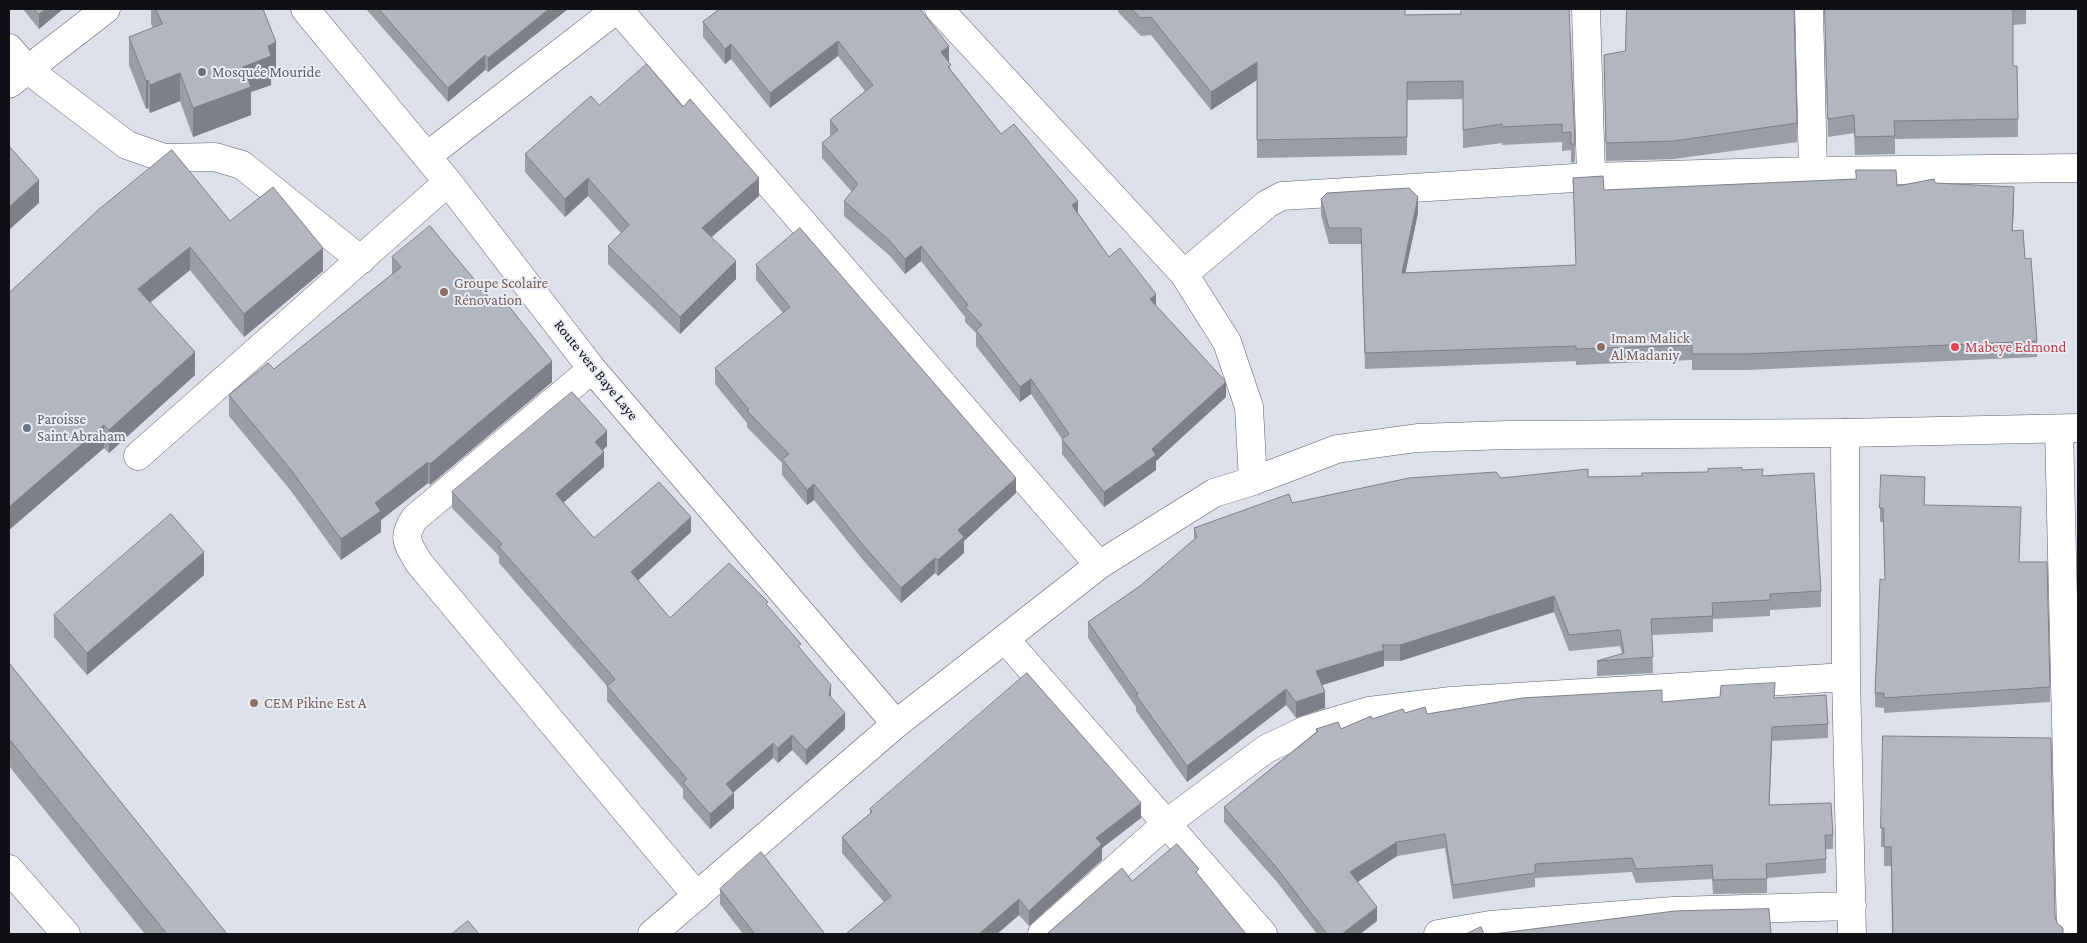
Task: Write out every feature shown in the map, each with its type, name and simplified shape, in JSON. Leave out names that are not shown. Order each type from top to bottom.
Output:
[{"type":"street","points":[[18,76],[106,9]]},
{"type":"street","name":"Route vers Baye Laye","points":[[305,9],[448,182],[592,369],[896,724]]},
{"type":"street","points":[[427,156],[618,9],[1099,565]]},
{"type":"street","points":[[941,9],[1184,274],[1227,342],[1249,407],[1253,481]]},
{"type":"street","points":[[1586,9],[1591,177]]},
{"type":"street","points":[[1809,9],[1813,171]]},
{"type":"street","points":[[9,48],[18,76],[128,145],[164,158],[215,157],[242,165],[361,260]]},
{"type":"street","points":[[1184,274],[1267,204],[1282,196],[1591,177],[1813,171],[2078,168]]},
{"type":"street","points":[[138,456],[448,182]]},
{"type":"street","points":[[592,369],[416,518],[408,529],[406,538],[419,563],[697,896]]},
{"type":"street","points":[[660,932],[697,896],[896,724],[1099,565],[1214,493],[1253,481],[1337,449],[1417,438],[1508,435],[1845,433],[2068,428],[2071,934]]},
{"type":"street","points":[[1845,433],[1846,678],[1852,934]]},
{"type":"street","points":[[1005,639],[1263,934]]},
{"type":"street","points":[[1042,934],[1167,823],[1266,750],[1306,730],[1369,711],[1451,701],[1846,678]]},
{"type":"street","points":[[9,869],[66,934]]},
{"type":"street","points":[[1438,934],[1490,925],[1674,911],[1852,906]]},
{"type":"building","points":[[34,9],[46,9],[39,14]]},
{"type":"building","name":"Mosquée Mouride","points":[[156,9],[263,9],[276,42],[268,46],[271,56],[243,67],[251,87],[193,108],[180,73],[150,85],[148,80],[146,81],[129,37],[162,24]]},
{"type":"building","points":[[379,9],[549,9],[488,58],[485,55],[448,88]]},
{"type":"building","points":[[720,9],[920,9],[949,46],[941,52],[951,65],[948,67],[1001,134],[1014,124],[1078,201],[1072,205],[1109,257],[1120,248],[1156,294],[1150,299],[1226,382],[1152,449],[1156,455],[1104,492],[1062,439],[1069,434],[1031,379],[1020,387],[976,330],[982,325],[965,307],[968,305],[921,246],[905,259],[890,241],[844,201],[858,184],[822,143],[838,130],[830,120],[873,85],[838,41],[770,93],[731,44],[725,49],[703,22]]},
{"type":"building","points":[[1132,9],[1405,9],[1405,15],[1461,14],[1461,9],[1569,9],[1575,144],[1571,144],[1571,132],[1562,133],[1562,124],[1502,127],[1502,124],[1463,130],[1463,81],[1407,82],[1407,137],[1257,140],[1257,62],[1211,92],[1151,17],[1141,18]]},
{"type":"building","points":[[1627,9],[1794,9],[1797,123],[1674,141],[1606,143],[1604,55],[1625,51]]},
{"type":"building","points":[[1825,9],[2013,9],[2013,66],[2017,66],[2018,119],[1894,121],[1895,136],[1855,137],[1854,115],[1828,119]]},
{"type":"building","points":[[647,64],[683,107],[690,99],[759,178],[702,228],[736,261],[680,317],[608,246],[629,225],[588,178],[565,199],[525,154],[591,96],[599,105]]},
{"type":"building","points":[[9,146],[39,180],[9,207]]},
{"type":"building","points":[[172,150],[230,221],[273,187],[323,248],[244,314],[190,247],[138,289],[195,352],[109,430],[104,425],[9,507],[9,293],[97,211]]},
{"type":"building","points":[[1856,170],[1896,170],[1897,186],[1934,179],[1935,183],[2014,187],[2012,231],[2023,230],[2025,259],[2031,258],[2037,341],[1746,354],[1692,354],[1692,345],[1576,349],[1576,346],[1365,353],[1361,228],[1329,228],[1321,199],[1327,193],[1409,188],[1418,197],[1402,273],[1576,265],[1573,178],[1603,176],[1604,190],[1856,179]]},
{"type":"building","points":[[430,226],[492,301],[500,295],[552,361],[430,464],[428,462],[375,503],[381,511],[341,539],[291,470],[229,395],[268,363],[274,369],[401,267],[392,257]]},
{"type":"building","points":[[800,228],[1016,478],[958,530],[964,537],[938,560],[935,558],[901,588],[863,545],[814,484],[807,490],[782,459],[789,454],[747,411],[749,410],[715,368],[790,307],[756,265]]},
{"type":"building","points":[[572,392],[607,431],[595,442],[604,452],[556,494],[594,538],[659,482],[691,517],[631,572],[670,618],[729,563],[768,602],[766,604],[801,644],[798,646],[831,685],[829,695],[845,713],[806,750],[792,735],[778,748],[773,743],[726,784],[734,793],[710,814],[683,783],[687,779],[607,686],[615,679],[499,547],[502,544],[452,492]]},
{"type":"building","points":[[1742,468],[1742,470],[1763,469],[1762,476],[1814,473],[1821,591],[1770,594],[1770,600],[1712,603],[1713,616],[1651,619],[1653,657],[1597,661],[1624,653],[1620,630],[1569,635],[1554,596],[1400,645],[1382,645],[1384,650],[1316,671],[1325,692],[1296,702],[1286,689],[1187,766],[1136,695],[1138,694],[1088,622],[1140,586],[1197,537],[1194,528],[1289,494],[1292,503],[1409,478],[1496,472],[1501,478],[1588,469],[1588,477],[1642,476],[1642,473],[1708,472],[1708,469]]},
{"type":"building","points":[[1881,475],[1925,477],[1924,505],[2021,507],[2019,562],[2047,562],[2050,687],[1884,698],[1884,693],[1875,693],[1880,579],[1885,580],[1883,508],[1880,508]]},
{"type":"building","points":[[171,514],[204,552],[87,653],[54,615]]},
{"type":"building","points":[[9,663],[227,934],[167,934],[9,739]]},
{"type":"building","points":[[1027,673],[1141,803],[1096,838],[1102,844],[1029,911],[1019,899],[979,934],[846,934],[891,896],[842,837],[872,812],[870,809]]},
{"type":"building","points":[[1775,683],[1774,698],[1826,695],[1828,724],[1772,727],[1769,805],[1831,803],[1833,835],[1825,835],[1826,859],[1766,864],[1767,879],[1713,880],[1712,865],[1636,869],[1632,858],[1535,864],[1535,873],[1453,885],[1445,834],[1397,842],[1350,872],[1377,907],[1342,934],[1327,934],[1277,868],[1224,807],[1318,731],[1316,729],[1338,722],[1341,729],[1371,716],[1372,719],[1403,709],[1405,713],[1425,707],[1427,714],[1522,698],[1662,690],[1662,702],[1720,697],[1721,686]]},
{"type":"building","points":[[1883,736],[2051,738],[2055,916],[2057,923],[2063,928],[2063,934],[1893,934],[1891,847],[1884,847],[1884,828],[1881,828]]},
{"type":"building","points":[[1177,844],[1199,869],[1196,872],[1246,934],[1048,933],[1122,868],[1132,881]]},
{"type":"building","points":[[761,852],[825,934],[755,934],[720,889]]},
{"type":"building","points":[[1769,909],[1771,934],[1493,934],[1675,911]]},
{"type":"building","points":[[468,921],[479,934],[452,934]]},
{"type":"building","points":[[1481,927],[1484,934],[1466,934],[1478,928]]},
{"type":"place","name":"Mosquée Mouride","points":[[202,72]]},
{"type":"place","name":"Groupe Scolaire Rénovation","points":[[444,292]]},
{"type":"place","name":"Imam Malick Al Madaniy","points":[[1601,347]]},
{"type":"place","name":"Mabeye Edmond","points":[[1955,347]]},
{"type":"place","name":"Paroisse Saint Abraham","points":[[27,428]]},
{"type":"place","name":"CEM Pikine Est A","points":[[254,703]]}]
